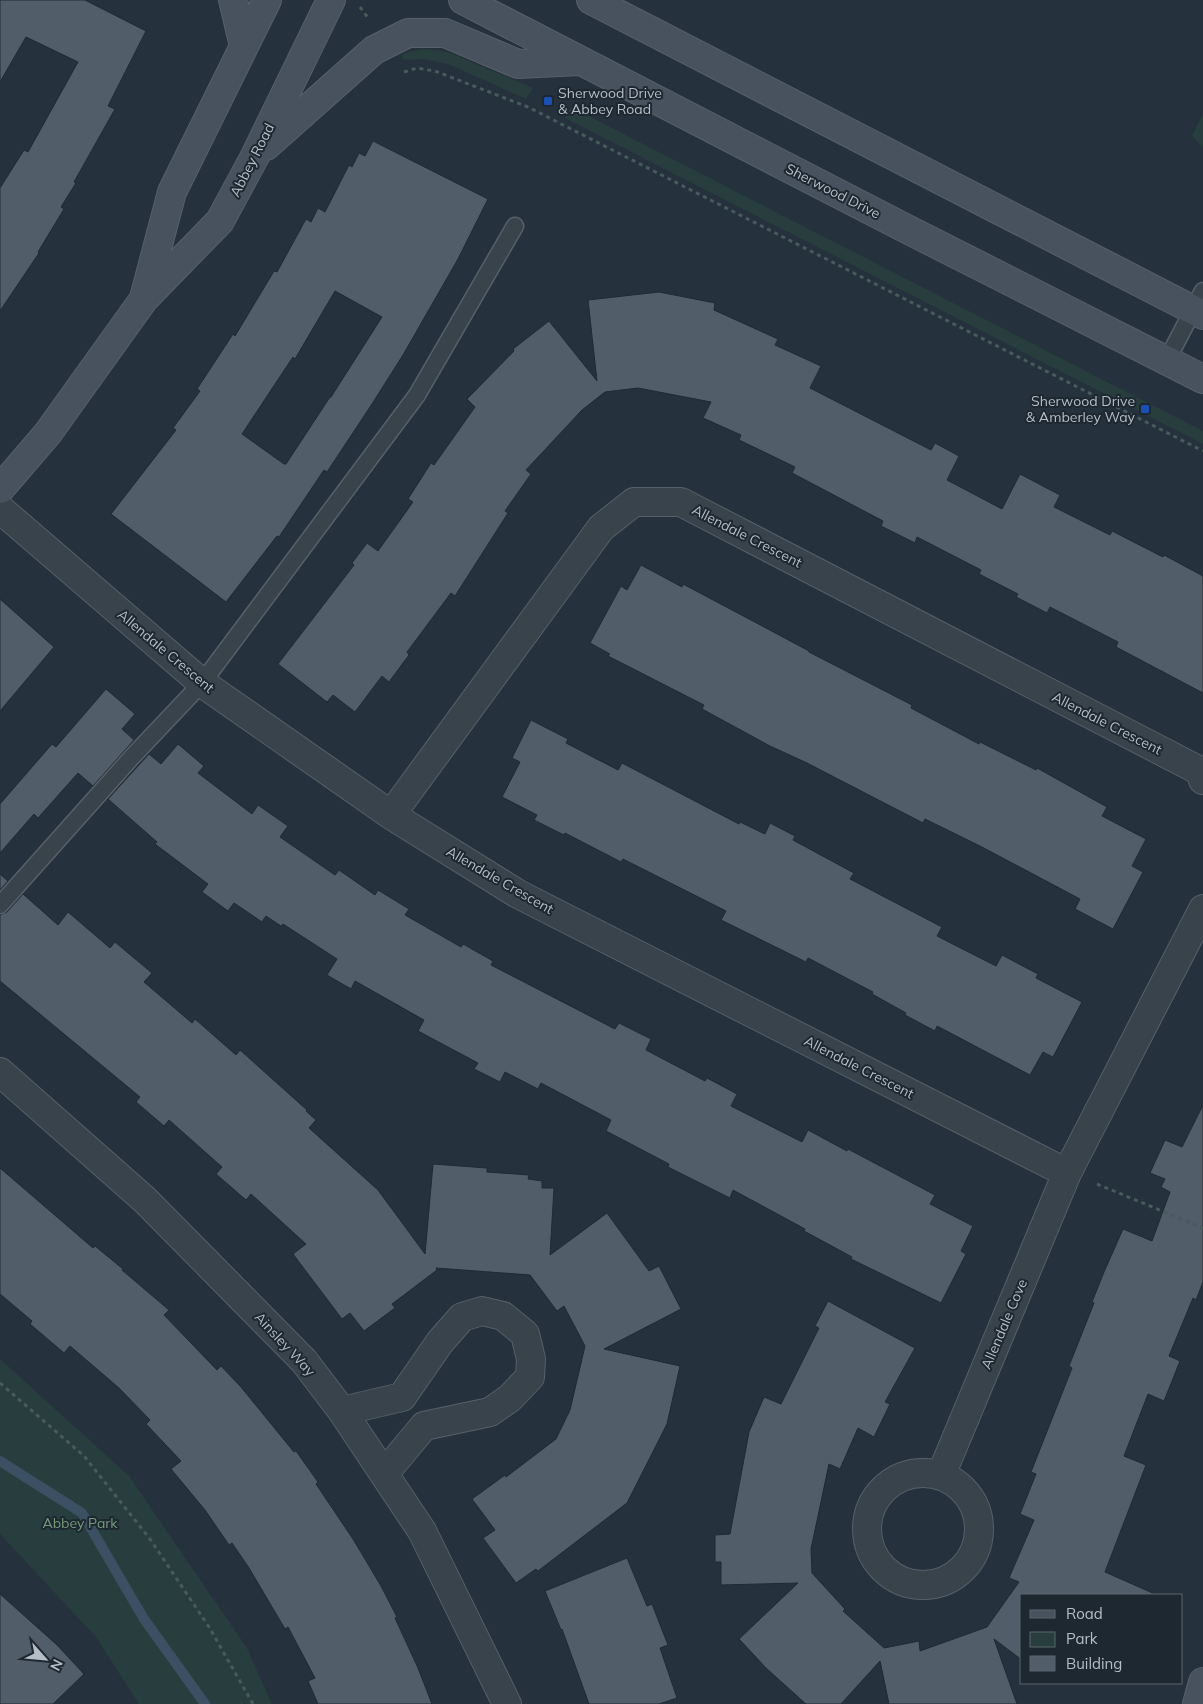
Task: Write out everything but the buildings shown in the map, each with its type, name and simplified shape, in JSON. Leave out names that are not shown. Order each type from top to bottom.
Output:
[{"type":"main road","points":[[233,0],[244,46]]},
{"type":"main road","name":"Abbey Road","points":[[144,299],[172,192],[267,0]]},
{"type":"main road","name":"Abbey Road","points":[[0,489],[48,433],[144,299],[220,220],[255,156],[331,0]]},
{"type":"main road","name":"Sherwood Drive","points":[[464,0],[912,232],[1203,379]]},
{"type":"main road","points":[[591,0],[1200,305]]},
{"type":"main road","points":[[255,156],[374,50],[408,33],[446,33],[518,64],[581,61]]},
{"type":"main road","points":[[1197,1704],[1203,1682]]},
{"type":"street","name":"Allendale Crescent","points":[[391,816],[601,528],[634,502],[681,502],[1200,771],[1203,780]]},
{"type":"street","name":"Allendale Crescent","points":[[0,509],[202,683],[391,816],[518,894],[1079,1177]]},
{"type":"street","points":[[1079,1177],[1203,909]]},
{"type":"street","name":"Ainsley Way","points":[[0,1072],[145,1200],[304,1361],[342,1412],[422,1531],[507,1704]]},
{"type":"street","name":"Allendale Cove","points":[[941,1475],[1079,1177]]},
{"type":"street","points":[[342,1412],[402,1397],[440,1342],[462,1317],[482,1311],[502,1316],[525,1334],[531,1359],[530,1377],[510,1398],[490,1412],[424,1426],[384,1474]]},
{"type":"street","points":[[923,1472],[941,1475],[958,1484],[970,1498],[978,1515],[979,1534],[974,1552],[964,1567],[949,1579],[931,1585],[912,1584],[895,1578],[880,1566],[871,1550],[867,1532],[869,1514],[876,1497],[889,1484],[905,1475],[923,1472]]},
{"type":"lane","points":[[0,905],[132,757],[202,683],[417,395],[515,226]]},
{"type":"lane","points":[[1167,360],[1200,305]]},
{"type":"path","points":[[356,0],[370,22]]},
{"type":"path","points":[[402,72],[417,68],[435,71],[528,107],[1203,451]]},
{"type":"path","points":[[1079,1177],[1203,1228]]},
{"type":"path","points":[[0,1383],[84,1456],[144,1532],[209,1627],[253,1704]]},
{"type":"green space","points":[[425,49],[450,53],[533,88],[526,99],[448,64],[423,59],[402,59],[402,55]]},
{"type":"green space","points":[[571,107],[1203,431],[1203,444],[565,118]]},
{"type":"green space","points":[[1203,114],[1203,148],[1192,136]]},
{"type":"green space","name":"Abbey Park","points":[[0,1359],[129,1476],[247,1648],[272,1704],[139,1704],[96,1637],[0,1534]]},
{"type":"waterway","points":[[0,1461],[82,1513],[144,1619],[205,1704]]},
{"type":"place","name":"Sherwood Drive & Abbey Road","points":[[548,101]]},
{"type":"place","name":"Sherwood Drive & Amberley Way","points":[[1145,409]]}]
